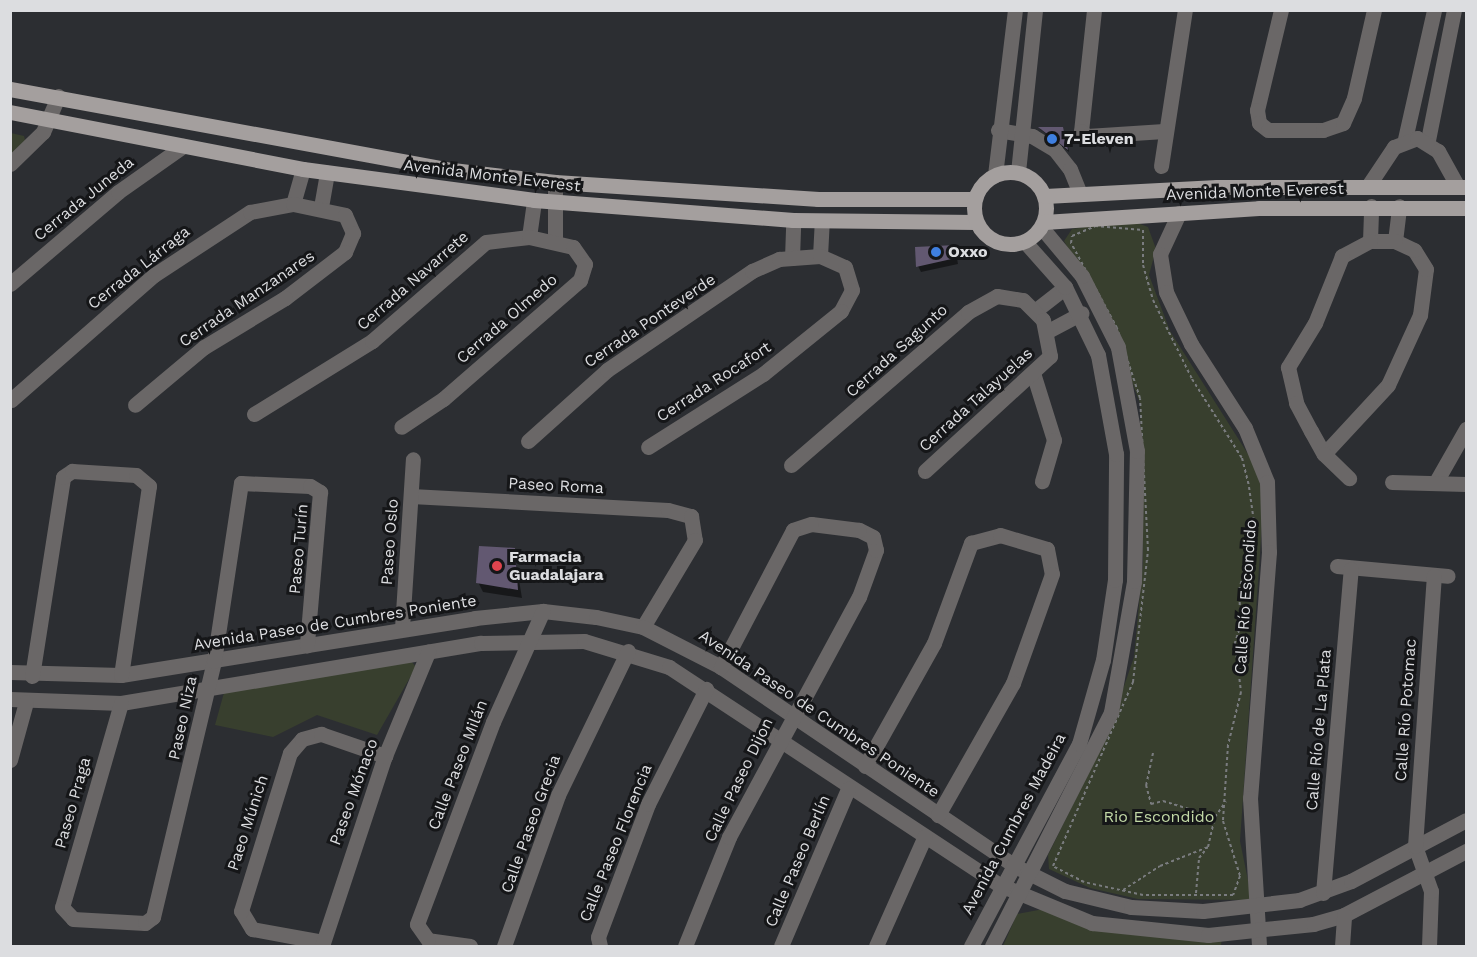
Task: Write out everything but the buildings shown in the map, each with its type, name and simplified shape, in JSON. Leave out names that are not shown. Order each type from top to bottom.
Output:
[{"type":"main road","name":"Avenida Monte Everest","points":[[10,89],[58,96],[444,169],[555,182],[818,199],[975,199]]},
{"type":"main road","name":"Avenida Monte Everest","points":[[10,112],[52,118],[303,169],[534,200],[822,222],[976,222]]},
{"type":"main road","points":[[439,188],[444,169]]},
{"type":"main road","points":[[1018,172],[1039,185],[1045,196],[1043,225],[1025,242],[996,243],[976,222],[975,199],[995,175],[1018,172]]},
{"type":"main road","name":"Avenida Monte Everest","points":[[1045,196],[1368,186],[1462,187]]},
{"type":"main road","points":[[1399,206],[1401,187]]},
{"type":"main road","points":[[697,214],[699,192]]},
{"type":"main road","name":"Avenida Monte Everest","points":[[1043,225],[1179,213],[1371,206],[1467,208]]},
{"type":"street","points":[[995,175],[998,130],[1015,10]]},
{"type":"street","points":[[1018,172],[1020,133],[1035,10]]},
{"type":"street","points":[[1094,10],[1081,131],[1087,136],[1164,131]]},
{"type":"street","points":[[1161,166],[1164,131],[1185,10]]},
{"type":"street","points":[[1281,10],[1261,88],[1259,123],[1268,130],[1339,126],[1354,98],[1374,10]]},
{"type":"street","points":[[1368,186],[1384,158],[1404,139],[1434,10]]},
{"type":"street","points":[[1454,10],[1428,140],[1462,187]]},
{"type":"street","points":[[10,164],[52,118],[58,96]]},
{"type":"street","points":[[998,130],[1020,133],[1063,158],[1080,194]]},
{"type":"street","points":[[1404,139],[1428,140]]},
{"type":"street","name":"Cerrada Juneda","points":[[10,284],[118,192],[183,146]]},
{"type":"street","points":[[303,169],[307,206]]},
{"type":"street","points":[[307,206],[327,173]]},
{"type":"street","points":[[542,239],[555,202],[555,182]]},
{"type":"street","points":[[534,200],[542,239]]},
{"type":"street","name":"Cerrada Lárraga","points":[[11,400],[123,299],[187,251],[250,212],[307,206]]},
{"type":"street","name":"Cerrada Manzanares","points":[[135,405],[204,347],[292,293],[345,252],[352,242],[351,224],[337,210],[307,206]]},
{"type":"street","points":[[1371,206],[1371,241]]},
{"type":"street","points":[[1395,241],[1399,206]]},
{"type":"street","name":"Calle Río Escondido","points":[[1179,213],[1160,254],[1166,292],[1191,344],[1245,428],[1268,482],[1269,552],[1250,798],[1259,940]]},
{"type":"street","points":[[793,220],[806,257]]},
{"type":"street","points":[[806,257],[822,222]]},
{"type":"street","name":"Avenida Cumbres Madeira","points":[[992,946],[1015,893],[1058,824],[1111,712],[1134,581],[1136,496],[1131,400],[1118,347],[1082,276],[1043,225]]},
{"type":"street","name":"Cerrada Navarrete","points":[[254,414],[372,341],[476,248],[497,238],[542,239]]},
{"type":"street","name":"Cerrada Olmedo","points":[[401,427],[443,399],[580,280],[581,254],[542,239]]},
{"type":"street","points":[[1324,454],[1366,412],[1404,357],[1420,315],[1426,269],[1421,258],[1395,241],[1371,241],[1352,249],[1336,267],[1315,323],[1288,367],[1296,404],[1324,454],[1349,478]]},
{"type":"street","name":"Avenida Cumbres Madeira","points":[[970,946],[1000,885],[1079,744],[1101,671],[1115,580],[1116,496],[1111,406],[1082,314],[1065,287],[1025,242]]},
{"type":"street","name":"Cerrada Ponteverde","points":[[528,441],[607,370],[752,271],[806,257]]},
{"type":"street","name":"Cerrada Rocafort","points":[[648,447],[764,374],[841,311],[852,290],[851,279],[836,260],[806,257]]},
{"type":"street","points":[[1042,321],[1065,287]]},
{"type":"street","name":"Cerrada Sagunto","points":[[791,465],[983,302],[1011,295],[1042,321]]},
{"type":"street","points":[[1042,321],[1082,314]]},
{"type":"street","name":"Cerrada Talayuelas","points":[[925,471],[1034,376],[1050,356],[1042,321]]},
{"type":"street","points":[[1034,376],[1050,414],[1054,440],[1042,481]]},
{"type":"street","points":[[1437,480],[1467,429]]},
{"type":"street","name":"Paseo Oslo","points":[[402,628],[413,459]]},
{"type":"street","points":[[32,676],[66,473],[146,480],[150,492],[121,675]]},
{"type":"street","points":[[1392,482],[1437,480],[1467,484]]},
{"type":"street","name":"Paseo Niza","points":[[63,913],[73,919],[150,921],[214,661],[241,483],[320,492]]},
{"type":"street","name":"Paseo Turín","points":[[308,645],[323,506],[320,492]]},
{"type":"street","name":"Paseo Roma","points":[[411,496],[668,510],[695,522],[695,540],[643,627]]},
{"type":"street","points":[[1116,496],[1136,496]]},
{"type":"street","name":"Calle Paseo Dijon","points":[[685,946],[729,837],[791,716],[859,597],[876,550],[873,537],[859,530],[811,524],[793,530],[721,667]]},
{"type":"street","points":[[865,766],[934,643],[970,543],[1007,536],[1040,545],[1051,554],[1053,573],[1013,683],[938,815]]},
{"type":"street","name":"Calle Río Potomac","points":[[1344,568],[1441,576],[1415,846]]},
{"type":"street","name":"Calle Río de La Plata","points":[[1323,893],[1344,568]]},
{"type":"street","points":[[1115,580],[1134,581]]},
{"type":"street","name":"Avenida Paseo de Cumbres Poniente","points":[[10,672],[32,676],[121,675],[402,628],[543,611],[643,627],[721,667],[1013,865],[1076,894],[1131,907],[1257,908],[1323,893],[1467,820]]},
{"type":"street","name":"Calle Paseo Milán","points":[[470,946],[420,935],[417,924],[472,777],[543,611]]},
{"type":"street","points":[[10,699],[26,702],[121,703],[428,652],[531,638],[584,641],[628,651],[706,689],[848,789],[1000,885],[1015,893],[1092,922],[1131,930],[1259,940],[1344,915],[1467,851]]},
{"type":"street","name":"Calle Paseo Grecia","points":[[504,946],[558,795],[628,651]]},
{"type":"street","name":"Paseo Mónaco","points":[[322,944],[385,756],[428,652]]},
{"type":"street","name":"Calle Paseo Florencia","points":[[600,946],[598,937],[648,804],[706,689]]},
{"type":"street","points":[[10,760],[26,702]]},
{"type":"street","name":"Paseo Praga","points":[[63,913],[121,703]]},
{"type":"street","name":"Paeo Múnich","points":[[322,944],[252,929],[245,923],[243,899],[290,753],[302,739],[321,734],[385,756]]},
{"type":"street","name":"Calle Paseo Berlín","points":[[781,946],[848,789]]},
{"type":"street","points":[[876,946],[924,836]]},
{"type":"street","points":[[1415,846],[1424,872],[1432,908],[1429,946]]},
{"type":"street","points":[[1342,946],[1344,915]]},
{"type":"path","points":[[1095,226],[1143,230],[1143,265],[1153,300],[1192,379],[1242,458],[1255,529],[1239,590],[1241,624],[1235,643],[1241,692],[1228,745],[1228,799],[1224,835],[1240,876],[1238,890],[1233,895],[1123,890],[1084,882],[1053,866],[1132,682],[1148,560],[1140,398],[1117,328],[1071,243],[1072,236],[1095,226]]},
{"type":"path","points":[[1153,753],[1146,785],[1151,804],[1163,801],[1215,816]]},
{"type":"path","points":[[1196,893],[1199,858],[1208,847],[1215,816],[1228,799]]},
{"type":"path","points":[[1123,890],[1160,866],[1208,847]]},
{"type":"green space","points":[[11,133],[24,136],[27,148],[11,163]]},
{"type":"green space","name":"Rio Escondido","points":[[1130,220],[1148,227],[1156,249],[1149,275],[1170,331],[1253,462],[1264,496],[1240,841],[1252,900],[1138,899],[1090,888],[1049,869],[1048,855],[1107,736],[1134,657],[1143,562],[1140,403],[1108,318],[1064,241],[1072,229]]},
{"type":"green space","points":[[407,656],[416,667],[377,735],[317,715],[273,737],[215,725],[225,689]]},
{"type":"green space","points":[[1049,908],[1130,931],[1222,936],[1221,946],[1003,946],[1017,914]]},
{"type":"place","name":"7-Eleven","points":[[1052,139]]},
{"type":"place","name":"Oxxo","points":[[936,252]]},
{"type":"place","name":"Farmacia Guadalajara","points":[[497,566]]}]
